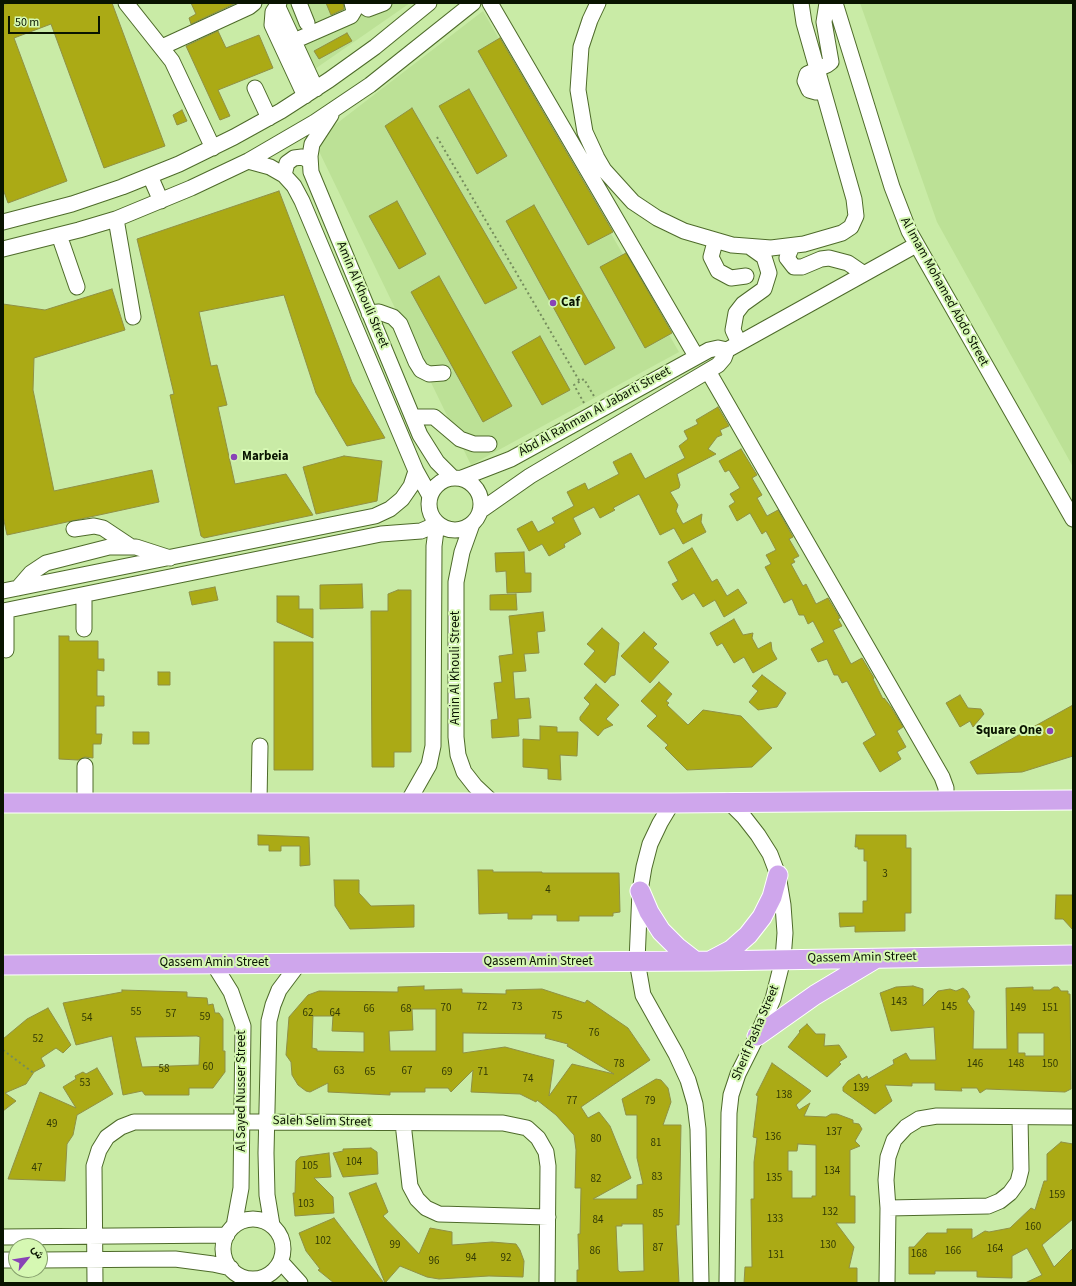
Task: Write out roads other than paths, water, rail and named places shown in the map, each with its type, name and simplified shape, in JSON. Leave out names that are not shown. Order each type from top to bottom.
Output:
[{"type":"main road","points":[[3,803],[672,803],[728,801],[1073,800]]},
{"type":"main road","points":[[640,891],[649,912],[661,931],[676,947],[703,961],[731,950],[748,935],[766,911],[772,897],[778,875]]},
{"type":"main road","name":"Qassem Amin Street","points":[[3,965],[300,962],[703,961],[1073,955]]},
{"type":"main road","points":[[757,1036],[815,995],[875,958]]},
{"type":"street","points":[[126,3],[162,47],[179,75],[213,148]]},
{"type":"street","points":[[162,47],[249,7],[254,3]]},
{"type":"street","points":[[299,3],[307,23]]},
{"type":"street","points":[[294,41],[351,16],[354,11],[352,3]]},
{"type":"street","points":[[360,3],[368,9],[384,3]]},
{"type":"street","points":[[3,222],[72,204],[150,176],[213,148],[269,118],[310,92],[370,51],[413,8],[429,3]]},
{"type":"street","points":[[3,250],[112,220],[161,201],[248,160],[299,132],[337,108],[394,67],[473,3]]},
{"type":"street","points":[[490,3],[696,356]]},
{"type":"street","points":[[598,3],[585,33],[578,75],[582,118],[594,152],[613,182],[634,202],[670,225],[714,242],[750,247],[792,246],[817,241],[842,233],[851,227],[856,216],[854,199],[824,90],[813,92],[805,84],[807,74],[828,66],[831,60],[824,22],[827,3]]},
{"type":"street","points":[[800,3],[818,69]]},
{"type":"street","name":"Al Imam Mohamed Abdo Street","points":[[835,3],[894,194],[916,245],[1073,519]]},
{"type":"street","points":[[278,4],[294,41],[310,92]]},
{"type":"street","points":[[278,4],[272,17],[272,25],[310,92]]},
{"type":"street","points":[[255,88],[269,118]]},
{"type":"street","name":"Amin Al Khouli Street","points":[[337,108],[315,138],[311,150],[310,162],[313,177],[420,436],[431,454],[457,478]]},
{"type":"street","points":[[284,175],[284,166],[294,158],[302,157],[310,162]]},
{"type":"street","name":"Amin Al Khouli Street","points":[[248,160],[270,167],[284,175],[294,186],[302,201],[416,471],[430,496]]},
{"type":"street","points":[[150,176],[161,201]]},
{"type":"street","points":[[112,220],[130,317]]},
{"type":"street","points":[[59,235],[77,287]]},
{"type":"street","points":[[714,242],[712,257],[718,270],[731,278],[746,276]]},
{"type":"street","name":"Abd Al Rahman Al Jabarti Street","points":[[480,511],[530,476],[722,362],[733,347],[916,245]]},
{"type":"street","points":[[792,246],[787,258],[794,267],[802,267],[821,258],[829,258],[848,263],[864,274]]},
{"type":"street","points":[[733,347],[733,330],[736,313],[743,304],[764,289],[769,273],[764,257],[750,247]]},
{"type":"street","points":[[370,313],[384,312],[393,317],[400,324],[416,362],[421,370],[429,374],[443,374]]},
{"type":"street","name":"Abd Al Rahman Al Jabarti Street","points":[[457,478],[511,459],[696,356],[714,348],[733,347]]},
{"type":"street","points":[[708,371],[942,777],[946,788],[946,800]]},
{"type":"street","points":[[413,417],[434,417],[460,439],[474,444],[489,444]]},
{"type":"street","points":[[3,591],[376,516],[390,509],[402,499],[411,486],[416,471]]},
{"type":"street","points":[[457,478],[477,488],[481,499],[480,511],[472,524],[461,530],[448,529],[437,522],[430,512],[430,496],[438,483],[457,478]]},
{"type":"street","points":[[6,650],[4,611],[381,534],[421,531],[437,522]]},
{"type":"street","name":"Amin Al Khouli Street","points":[[408,802],[427,769],[433,746],[434,546],[437,522]]},
{"type":"street","name":"Amin Al Khouli Street","points":[[472,524],[462,552],[456,582],[456,737],[458,755],[464,772],[475,786],[492,802]]},
{"type":"street","points":[[103,549],[104,541],[99,534],[74,532],[94,526],[103,528],[130,546]]},
{"type":"street","points":[[18,588],[31,573],[46,563],[103,549],[130,546],[147,549],[171,558]]},
{"type":"street","points":[[84,595],[84,629]]},
{"type":"street","points":[[259,802],[260,746]]},
{"type":"street","points":[[85,766],[85,803]]},
{"type":"street","name":"Sherif Pasha Street","points":[[727,1283],[729,1113],[731,1095],[746,1056],[757,1036],[773,999],[783,959],[785,933],[784,912],[778,875],[770,854],[744,817],[728,801]]},
{"type":"street","points":[[672,803],[650,844],[644,867],[640,891],[637,961],[643,995],[676,1054],[688,1080],[695,1104],[698,1129],[700,1283]]},
{"type":"street","name":"Al Sayed Nusser Street","points":[[272,1225],[267,1195],[265,1122],[269,1021],[279,990],[300,962]]},
{"type":"street","name":"Al Sayed Nusser Street","points":[[213,963],[231,992],[243,1026],[241,1188],[231,1230]]},
{"type":"street","points":[[887,1283],[888,1208],[886,1180],[888,1157],[894,1140],[906,1127],[919,1119],[937,1116],[1073,1117]]},
{"type":"street","points":[[888,1208],[988,1206],[1000,1201],[1010,1193],[1018,1182],[1021,1170],[1020,1117]]},
{"type":"street","name":"Saleh Selim Street","points":[[95,1283],[94,1166],[99,1150],[107,1137],[121,1127],[134,1122],[265,1122],[503,1124],[527,1128],[538,1138],[546,1152],[548,1166],[547,1283]]},
{"type":"street","points":[[403,1123],[410,1186],[417,1199],[426,1208],[439,1214],[548,1217]]},
{"type":"street","points":[[48,1260],[175,1259],[231,1268],[241,1276],[257,1281],[270,1274],[281,1262],[283,1242],[279,1233],[272,1225],[263,1220],[243,1220],[231,1230],[224,1252],[231,1268]]},
{"type":"street","points":[[3,1237],[95,1237],[231,1230]]},
{"type":"street","points":[[281,1262],[300,1283]]},
{"type":"place","name":"Caf","points":[[553,303]]},
{"type":"place","name":"Marbeia","points":[[234,457]]},
{"type":"place","name":"Square One","points":[[1050,731]]}]
